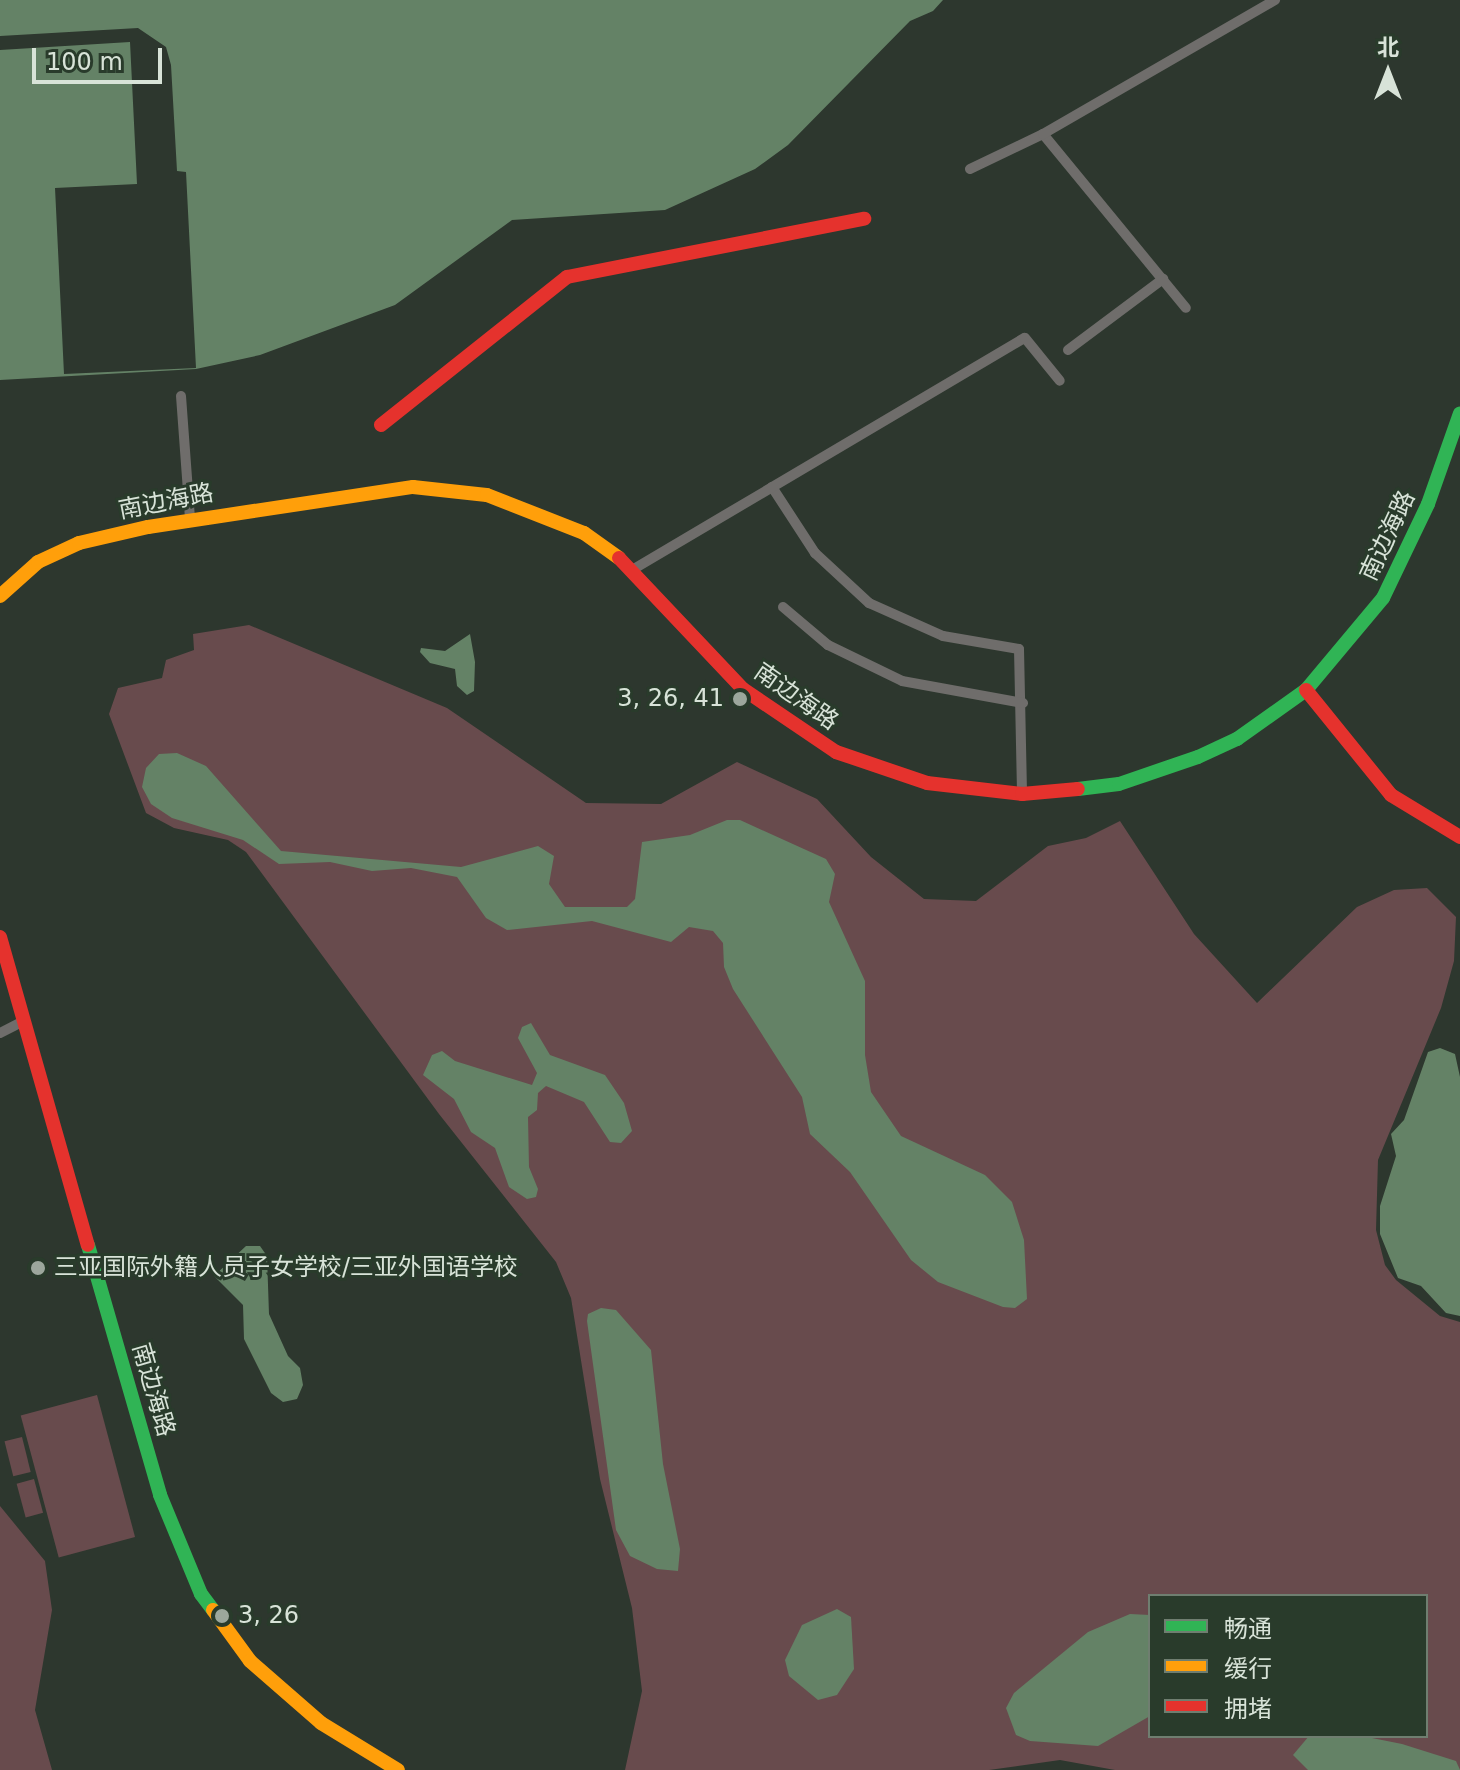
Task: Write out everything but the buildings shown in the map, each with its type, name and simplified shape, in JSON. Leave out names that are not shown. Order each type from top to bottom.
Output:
[{"type":"street","points":[[970,169],[1043,134],[1275,0]]},
{"type":"street","points":[[1043,134],[1186,308]]},
{"type":"street","points":[[381,425],[567,277],[864,219]]},
{"type":"street","points":[[1068,350],[1163,279]]},
{"type":"street","points":[[632,570],[1025,338],[1060,381]]},
{"type":"street","points":[[181,396],[190,519]]},
{"type":"street","name":"南边海路","points":[[0,596],[35,563],[79,543],[190,519],[351,493],[444,487],[528,507],[584,533],[632,570],[743,689],[836,752],[927,783],[1022,794],[1119,784],[1155,774],[1237,739],[1306,690],[1383,598],[1428,504],[1460,413]]},
{"type":"street","points":[[772,487],[815,553],[869,603],[943,636],[1019,649],[1023,703],[1022,794]]},
{"type":"street","points":[[783,607],[828,645],[902,681],[1023,703]]},
{"type":"street","points":[[1306,690],[1391,795],[1460,837]]},
{"type":"street","name":"南边海路","points":[[0,937],[160,1495],[201,1594],[250,1661],[321,1723],[398,1770]]},
{"type":"street","points":[[0,1033],[24,1021]]},
{"type":"shaded area","points":[[0,0],[943,0],[933,11],[910,21],[788,145],[755,169],[665,210],[512,220],[395,305],[260,355],[196,369],[0,380]]},
{"type":"shaded area","points":[[249,625],[447,708],[586,803],[661,804],[737,762],[817,799],[871,857],[924,899],[976,901],[1048,846],[1086,838],[1120,821],[1194,934],[1257,1003],[1357,907],[1394,890],[1427,888],[1456,917],[1454,961],[1441,1008],[1378,1160],[1376,1230],[1385,1265],[1396,1280],[1440,1316],[1460,1322],[1460,1770],[1115,1770],[1060,1760],[989,1770],[625,1770],[642,1691],[632,1608],[600,1479],[571,1298],[556,1262],[439,1114],[246,852],[228,840],[174,828],[146,813],[109,714],[118,688],[162,678],[166,660],[194,650],[193,634]]},
{"type":"shaded area","points":[[470,634],[475,662],[474,691],[467,695],[457,686],[455,669],[430,663],[420,652],[421,648],[445,651]]},
{"type":"shaded area","points":[[177,753],[206,766],[281,851],[461,867],[538,846],[554,856],[549,884],[565,907],[627,907],[635,899],[642,842],[690,835],[727,820],[740,820],[826,859],[835,874],[829,902],[865,981],[865,1055],[871,1092],[901,1136],[985,1175],[1012,1202],[1024,1240],[1027,1299],[1015,1308],[1003,1307],[938,1282],[911,1260],[850,1172],[810,1134],[802,1097],[733,989],[724,967],[723,943],[713,931],[689,927],[671,942],[592,921],[507,930],[486,918],[457,877],[411,868],[372,871],[330,862],[279,864],[243,840],[172,818],[151,804],[142,787],[146,768],[159,754]]},
{"type":"shaded area","points":[[531,1023],[550,1055],[605,1075],[624,1103],[632,1131],[621,1143],[610,1142],[584,1102],[546,1086],[538,1093],[537,1110],[528,1117],[529,1167],[538,1189],[536,1197],[527,1199],[509,1187],[495,1148],[471,1132],[454,1099],[423,1075],[432,1055],[442,1051],[455,1061],[532,1085],[537,1073],[518,1038],[522,1027]]},
{"type":"shaded area","points":[[1440,1048],[1455,1054],[1460,1077],[1460,1316],[1446,1313],[1421,1286],[1398,1278],[1380,1234],[1380,1206],[1396,1156],[1391,1134],[1404,1120],[1428,1052]]},
{"type":"shaded area","points":[[246,1246],[260,1246],[267,1256],[269,1314],[288,1356],[300,1368],[303,1385],[297,1399],[283,1402],[271,1393],[244,1339],[243,1305],[214,1276]]},
{"type":"shaded area","points":[[601,1308],[616,1310],[651,1350],[663,1464],[680,1549],[678,1571],[657,1569],[630,1556],[616,1530],[587,1321],[588,1314]]},
{"type":"shaded area","points":[[97,1395],[135,1537],[59,1557],[21,1415]]},
{"type":"shaded area","points":[[22,1437],[31,1472],[13,1476],[5,1441]]},
{"type":"shaded area","points":[[34,1479],[43,1513],[26,1517],[17,1484]]},
{"type":"shaded area","points":[[0,1506],[45,1561],[52,1610],[35,1710],[52,1770],[0,1770]]},
{"type":"shaded area","points":[[837,1609],[851,1617],[854,1669],[837,1695],[818,1700],[789,1676],[785,1660],[802,1625]]},
{"type":"shaded area","points":[[1130,1614],[1148,1615],[1148,1717],[1098,1746],[1030,1741],[1016,1735],[1006,1708],[1014,1693],[1088,1632]]},
{"type":"shaded area","points":[[1307,1738],[1372,1738],[1456,1761],[1460,1770],[1308,1770],[1293,1755]]},
{"type":"pier","points":[[138,28],[166,47],[171,65],[177,171],[186,172],[196,368],[64,374],[55,188],[137,184],[130,42],[0,50],[0,36]]},
{"type":"traffic: fast","points":[[1078,789],[1119,784],[1198,757],[1237,739],[1306,690],[1383,598],[1428,504],[1460,413]]},
{"type":"traffic: fast","points":[[88,1245],[160,1495],[201,1594],[213,1610]]},
{"type":"traffic: slow","points":[[0,596],[38,562],[79,543],[148,527],[413,487],[487,495],[584,533],[619,558]]},
{"type":"traffic: slow","points":[[213,1610],[250,1661],[321,1723],[398,1770]]},
{"type":"traffic: jam","points":[[381,425],[567,277],[864,219]]},
{"type":"traffic: jam","points":[[619,558],[743,689],[836,752],[927,783],[1022,794],[1078,789]]},
{"type":"traffic: jam","points":[[1306,690],[1391,795],[1460,837]]},
{"type":"traffic: jam","points":[[0,937],[88,1245]]},
{"type":"place","name":"3, 26, 41","points":[[740,699]]},
{"type":"place","name":"三亚国际外籍人员子女学校/三亚外国语学校","points":[[38,1268]]},
{"type":"place","name":"3, 26","points":[[222,1616]]}]
